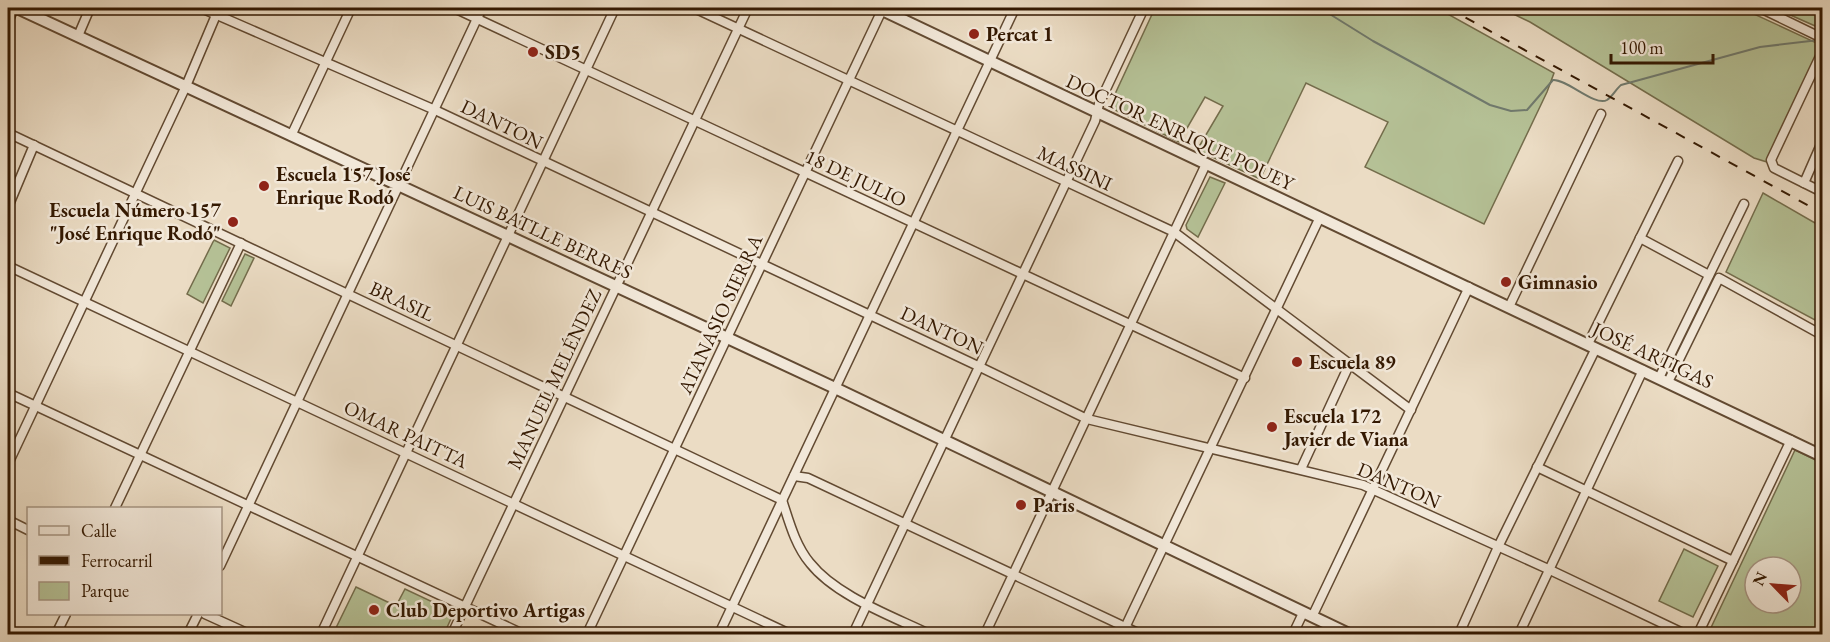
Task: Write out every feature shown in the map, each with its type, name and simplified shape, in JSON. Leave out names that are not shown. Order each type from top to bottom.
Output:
[{"type":"street","points":[[8,22],[16,8]]},
{"type":"street","name":"LUIS BATLLE BERRES","points":[[16,8],[835,388],[1349,634]]},
{"type":"street","points":[[78,36],[90,8]]},
{"type":"street","name":"DANTON","points":[[201,8],[218,11],[435,110],[1087,419],[1363,485],[1685,634]]},
{"type":"street","points":[[291,136],[351,8]]},
{"type":"street","name":"18 DE JULIO","points":[[454,8],[1245,378]]},
{"type":"street","points":[[222,562],[482,8]]},
{"type":"street","points":[[321,634],[615,8]]},
{"type":"street","name":"MASSINI","points":[[694,8],[1174,232],[1411,410]]},
{"type":"street","name":"MANUEL MELÉNDEZ","points":[[452,634],[748,8]]},
{"type":"street","name":"DOCTOR ENRIQUE POUEY","points":[[881,8],[989,62],[1469,287]]},
{"type":"street","name":"ATANASIO SIERRA","points":[[587,634],[806,172],[881,8]]},
{"type":"street","points":[[719,634],[1015,8]]},
{"type":"street","points":[[852,634],[1065,183],[1144,8]]},
{"type":"street","points":[[1765,9],[1822,38]]},
{"type":"street","points":[[8,464],[186,86],[218,11]]},
{"type":"street","points":[[1822,52],[1771,160],[1772,165],[1822,192]]},
{"type":"street","points":[[1509,307],[1601,114]]},
{"type":"street","name":"BRASIL","points":[[8,133],[782,500]]},
{"type":"street","points":[[1804,183],[1822,142]]},
{"type":"street","points":[[8,207],[34,145]]},
{"type":"street","points":[[1459,634],[1640,238],[1678,161]]},
{"type":"street","points":[[985,634],[1206,164]]},
{"type":"street","points":[[1664,380],[1709,274],[1744,204]]},
{"type":"street","points":[[1124,631],[1320,217]]},
{"type":"street","points":[[1640,238],[1709,274]]},
{"type":"street","points":[[115,507],[241,243]]},
{"type":"street","name":"OMAR PAITTA","points":[[8,266],[789,634]]},
{"type":"street","points":[[1664,380],[1719,278],[1822,335]]},
{"type":"street","points":[[1293,634],[1308,615],[1373,491],[1469,287]]},
{"type":"street","name":"JOSÉ ARTIGAS","points":[[1469,287],[1822,456]]},
{"type":"street","points":[[1301,469],[1350,363]]},
{"type":"street","points":[[1519,634],[1643,370]]},
{"type":"street","points":[[8,393],[524,634]]},
{"type":"street","points":[[1698,634],[1791,440]]},
{"type":"street","points":[[1537,466],[1732,561]]},
{"type":"street","points":[[794,476],[808,478],[906,522],[1124,631],[1140,634]]},
{"type":"street","points":[[782,500],[794,535],[810,563],[841,590],[929,634]]},
{"type":"street","points":[[8,520],[27,530]]},
{"type":"street","points":[[56,634],[66,615]]},
{"type":"street","points":[[188,634],[198,615]]},
{"type":"street","points":[[207,615],[249,634]]},
{"type":"green space","points":[[1155,8],[1437,8],[1554,73],[1484,224],[1365,167],[1388,122],[1306,83],[1260,179],[1197,150],[1223,106],[1205,97],[1179,142],[1109,107]]},
{"type":"green space","points":[[1501,8],[1741,8],[1821,45],[1767,162],[1754,158],[1530,22]]},
{"type":"green space","points":[[1780,8],[1822,8],[1822,29],[1779,10]]},
{"type":"green space","points":[[1210,177],[1225,183],[1198,237],[1187,229],[1186,225]]},
{"type":"green space","points":[[1763,193],[1822,227],[1822,305],[1815,320],[1726,272]]},
{"type":"green space","points":[[214,240],[230,248],[203,303],[187,294]]},
{"type":"green space","points":[[245,254],[254,258],[231,306],[222,301]]},
{"type":"green space","points":[[1795,450],[1822,463],[1822,634],[1708,634],[1743,560],[1743,615],[1803,615],[1803,555],[1745,555]]},
{"type":"green space","points":[[1684,549],[1718,566],[1693,617],[1659,601]]},
{"type":"green space","points":[[356,587],[396,606],[405,589],[454,612],[444,634],[411,634],[404,631],[402,634],[333,634]]},
{"type":"waterway","points":[[1320,8],[1373,41],[1490,105],[1511,111],[1527,110],[1553,80],[1566,84],[1595,100],[1602,101],[1607,100],[1621,85],[1760,47],[1819,40]]},
{"type":"railway","points":[[1448,8],[1822,213]]},
{"type":"place","name":"Percat 1","points":[[974,34]]},
{"type":"place","name":"SD5","points":[[533,52]]},
{"type":"place","name":"Escuela 157 José Enrique Rodó","points":[[264,186]]},
{"type":"place","name":"Escuela Número 157 \"José Enrique Rodó\"","points":[[233,222]]},
{"type":"place","name":"Gimnasio","points":[[1506,282]]},
{"type":"place","name":"Escuela 89","points":[[1297,362]]},
{"type":"place","name":"Escuela 172 Javier de Viana","points":[[1272,427]]},
{"type":"place","name":"Paris","points":[[1021,505]]},
{"type":"place","name":"Club Deportivo Artigas","points":[[374,610]]}]
